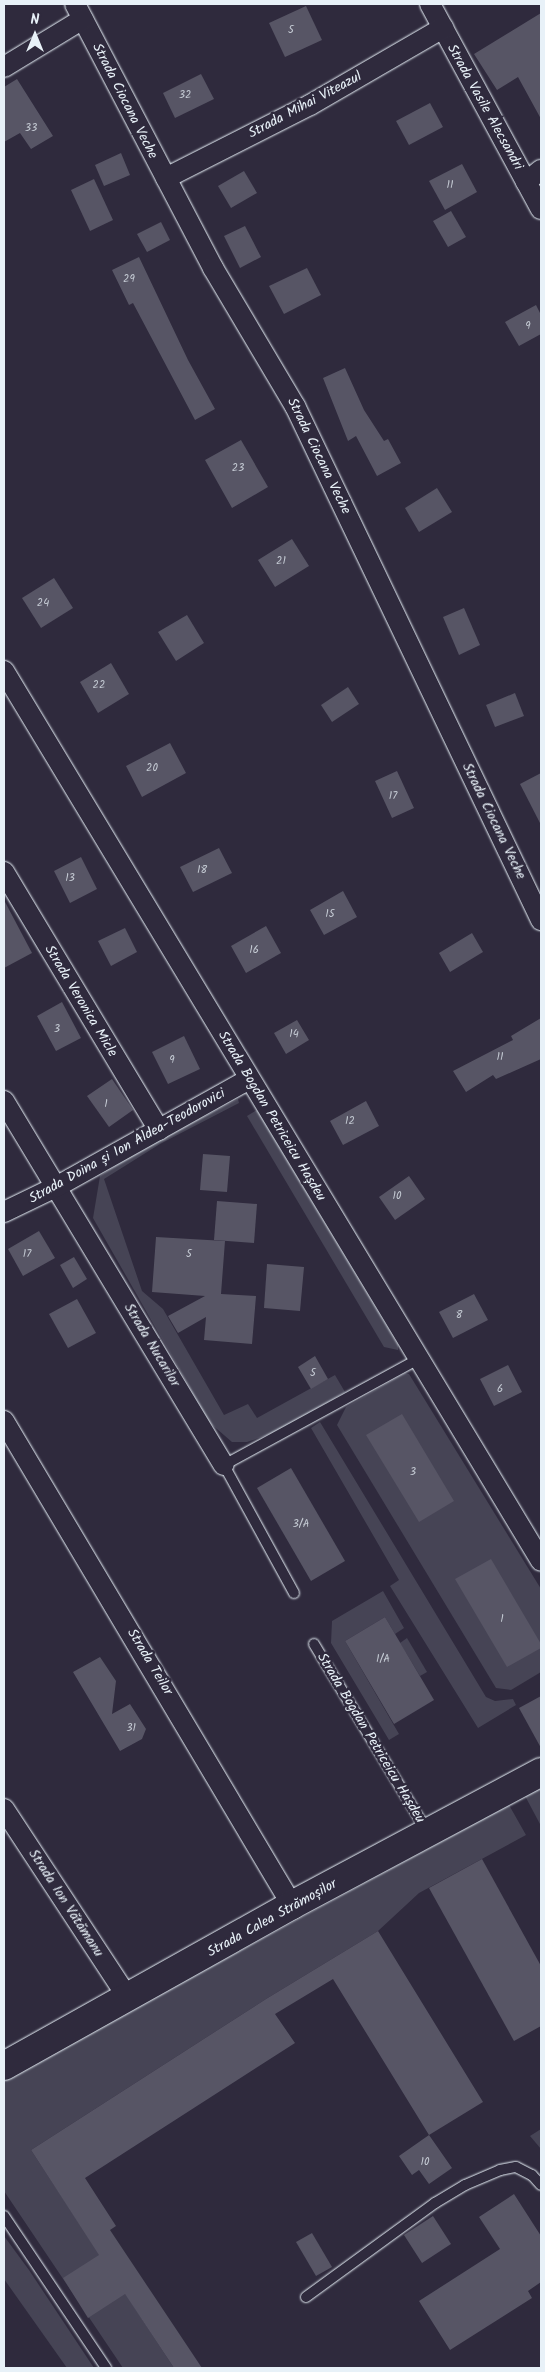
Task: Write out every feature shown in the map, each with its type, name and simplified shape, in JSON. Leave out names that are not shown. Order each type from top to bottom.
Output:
[{"type":"street","name":"Strada Vasile Alecsandri","points":[[430,4],[442,28],[534,176],[541,209]]},
{"type":"street","points":[[4,67],[79,11]]},
{"type":"street","name":"Strada Ciocana Veche","points":[[79,11],[213,268],[295,406],[541,920]]},
{"type":"street","name":"Strada Mihai Viteazul","points":[[166,178],[310,105],[442,28]]},
{"type":"street","name":"Strada Bogdan Petriceicu Hașdeu","points":[[4,671],[541,1561]]},
{"type":"street","name":"Strada Veronica Micle","points":[[4,872],[159,1130]]},
{"type":"street","name":"Strada Doina și Ion Aldea-Teodorovici","points":[[4,1212],[56,1187],[249,1079]]},
{"type":"street","name":"Strada Nucarilor","points":[[4,1101],[224,1465]]},
{"type":"street","name":"Strada Teilor","points":[[4,1421],[292,1905]]},
{"type":"street","name":"Strada Calea Strămoșilor","points":[[4,2066],[292,1905],[541,1772]]},
{"type":"street","name":"Strada Ion Vătămanu","points":[[4,1809],[128,1998]]},
{"type":"lane","points":[[224,1465],[420,1358]]},
{"type":"lane","name":"Strada Nucarilor","points":[[224,1465],[294,1593]]},
{"type":"lane","name":"Strada Bogdan Petriceicu Hașdeu","points":[[314,1644],[428,1833]]},
{"type":"lane","points":[[306,2297],[435,2203],[465,2185],[500,2170],[516,2167],[532,2175],[541,2185]]},
{"type":"lane","points":[[4,2216],[106,2368]]},
{"type":"shaded area","points":[[238,1099],[239,1103],[160,1144],[104,1179],[142,1291],[163,1309],[224,1415],[248,1404],[257,1418],[335,1375],[345,1392],[276,1432],[247,1442],[232,1442],[210,1423],[93,1218],[100,1176],[138,1151]]},
{"type":"shaded area","points":[[257,1110],[398,1345],[398,1350],[384,1347],[247,1116]]},
{"type":"shaded area","points":[[405,1373],[409,1374],[541,1589],[541,1672],[511,1690],[496,1688],[337,1425],[346,1407]]},
{"type":"shaded area","points":[[320,1422],[486,1697],[495,1701],[513,1699],[516,1705],[478,1728],[390,1586],[399,1580],[311,1428]]},
{"type":"shaded area","points":[[383,1591],[404,1628],[395,1634],[385,1617],[345,1641],[399,1734],[389,1740],[331,1643],[332,1621]]},
{"type":"shaded area","points":[[407,1638],[427,1672],[420,1676],[400,1643]]},
{"type":"shaded area","points":[[541,1785],[541,1826],[524,1794]]},
{"type":"shaded area","points":[[509,1805],[526,1835],[419,1893],[378,1931],[266,1999],[31,2150],[174,2368],[123,2368],[4,2191],[4,2079]]},
{"type":"shaded area","points":[[541,2129],[541,2149],[530,2136]]},
{"type":"shaded area","points":[[4,2236],[29,2270],[94,2368],[67,2368],[4,2279]]},
{"type":"building","points":[[306,6],[322,40],[285,57],[269,23]]},
{"type":"building","points":[[541,13],[541,119],[518,77],[497,90],[474,54]]},
{"type":"building","points":[[201,74],[214,99],[175,118],[163,93]]},
{"type":"building","points":[[17,79],[53,136],[31,149],[20,133],[4,142],[4,87]]},
{"type":"building","points":[[430,103],[443,127],[409,145],[396,121]]},
{"type":"building","points":[[121,153],[130,175],[104,186],[95,165]]},
{"type":"building","points":[[462,164],[477,192],[445,210],[429,181]]},
{"type":"building","points":[[244,171],[257,193],[231,208],[218,186]]},
{"type":"building","points":[[94,179],[113,220],[90,231],[71,190]]},
{"type":"building","points":[[451,211],[466,237],[448,247],[433,221]]},
{"type":"building","points":[[161,222],[170,240],[147,252],[137,234]]},
{"type":"building","points":[[245,226],[261,257],[240,268],[224,236]]},
{"type":"building","points":[[139,257],[188,360],[215,409],[195,420],[133,303],[129,305],[112,270]]},
{"type":"building","points":[[307,268],[321,295],[284,314],[269,286]]},
{"type":"building","points":[[536,305],[541,315],[541,334],[519,346],[505,322]]},
{"type":"building","points":[[345,368],[364,410],[384,441],[388,439],[401,463],[377,476],[356,436],[348,441],[323,378]]},
{"type":"building","points":[[241,440],[268,487],[232,508],[205,460]]},
{"type":"building","points":[[437,488],[452,512],[419,532],[405,508]]},
{"type":"building","points":[[292,539],[309,566],[275,587],[258,560]]},
{"type":"building","points":[[54,578],[73,608],[41,628],[22,598]]},
{"type":"building","points":[[464,608],[480,645],[459,655],[443,617]]},
{"type":"building","points":[[187,615],[204,643],[176,661],[158,632]]},
{"type":"building","points":[[111,663],[129,694],[98,713],[80,682]]},
{"type":"building","points":[[348,687],[359,704],[332,722],[321,705]]},
{"type":"building","points":[[515,693],[524,716],[495,727],[486,705]]},
{"type":"building","points":[[170,743],[186,773],[142,797],[126,766]]},
{"type":"building","points":[[397,771],[414,808],[392,818],[375,781]]},
{"type":"building","points":[[541,773],[541,825],[520,784]]},
{"type":"building","points":[[219,848],[232,873],[193,892],[180,867]]},
{"type":"building","points":[[81,857],[97,889],[70,903],[54,871]]},
{"type":"building","points":[[343,891],[357,917],[324,935],[310,910]]},
{"type":"building","points":[[4,900],[32,953],[4,968]]},
{"type":"building","points":[[266,926],[281,953],[246,973],[231,946]]},
{"type":"building","points":[[125,928],[137,952],[111,966],[98,941]]},
{"type":"building","points":[[472,933],[483,952],[450,972],[439,953]]},
{"type":"building","points":[[62,1002],[81,1038],[56,1051],[37,1016]]},
{"type":"building","points":[[541,1018],[541,1059],[496,1079],[493,1075],[466,1092],[453,1071],[513,1040],[511,1036]]},
{"type":"building","points":[[297,1020],[309,1040],[286,1054],[274,1033]]},
{"type":"building","points":[[184,1036],[200,1069],[168,1084],[152,1052]]},
{"type":"building","points":[[112,1079],[133,1110],[109,1127],[87,1096]]},
{"type":"building","points":[[366,1101],[379,1126],[343,1145],[330,1121]]},
{"type":"building","points":[[203,1154],[230,1156],[227,1192],[200,1190]]},
{"type":"building","points":[[409,1176],[425,1199],[395,1220],[379,1197]]},
{"type":"building","points":[[217,1201],[257,1204],[254,1243],[214,1240]]},
{"type":"building","points":[[39,1231],[55,1258],[23,1276],[8,1249]]},
{"type":"building","points":[[156,1237],[225,1241],[221,1294],[256,1296],[252,1344],[204,1340],[206,1317],[178,1333],[168,1316],[205,1296],[152,1292]]},
{"type":"building","points":[[74,1257],[87,1279],[73,1288],[60,1265]]},
{"type":"building","points":[[267,1264],[304,1267],[300,1311],[264,1308]]},
{"type":"building","points":[[474,1294],[488,1320],[453,1338],[439,1312]]},
{"type":"building","points":[[77,1299],[96,1333],[68,1348],[49,1314]]},
{"type":"building","points":[[315,1356],[328,1379],[311,1389],[298,1367]]},
{"type":"building","points":[[508,1365],[522,1392],[494,1406],[480,1379]]},
{"type":"building","points":[[402,1414],[454,1501],[419,1522],[366,1435]]},
{"type":"building","points":[[291,1468],[345,1561],[311,1581],[257,1488]]},
{"type":"building","points":[[491,1559],[541,1644],[541,1648],[507,1667],[455,1579]]},
{"type":"building","points":[[385,1617],[434,1700],[394,1724],[345,1641]]},
{"type":"building","points":[[100,1657],[116,1681],[112,1714],[130,1704],[146,1729],[142,1739],[120,1751],[73,1672]]},
{"type":"building","points":[[541,1696],[541,1748],[519,1708]]},
{"type":"building","points":[[482,1859],[541,1966],[541,2026],[514,2041],[429,1888]]},
{"type":"building","points":[[378,1931],[483,2102],[429,2135],[333,1979],[275,2014],[295,2043],[85,2178],[116,2226],[110,2230],[202,2368],[174,2368],[125,2294],[88,2318],[63,2278],[99,2255],[31,2150],[266,1999]]},
{"type":"building","points":[[429,2135],[452,2168],[429,2184],[419,2170],[412,2175],[399,2156]]},
{"type":"building","points":[[514,2194],[541,2236],[541,2282],[528,2291],[532,2298],[450,2350],[419,2301],[500,2249],[479,2217]]},
{"type":"building","points":[[433,2216],[451,2244],[422,2263],[404,2235]]},
{"type":"building","points":[[312,2233],[332,2267],[316,2276],[296,2242]]}]
